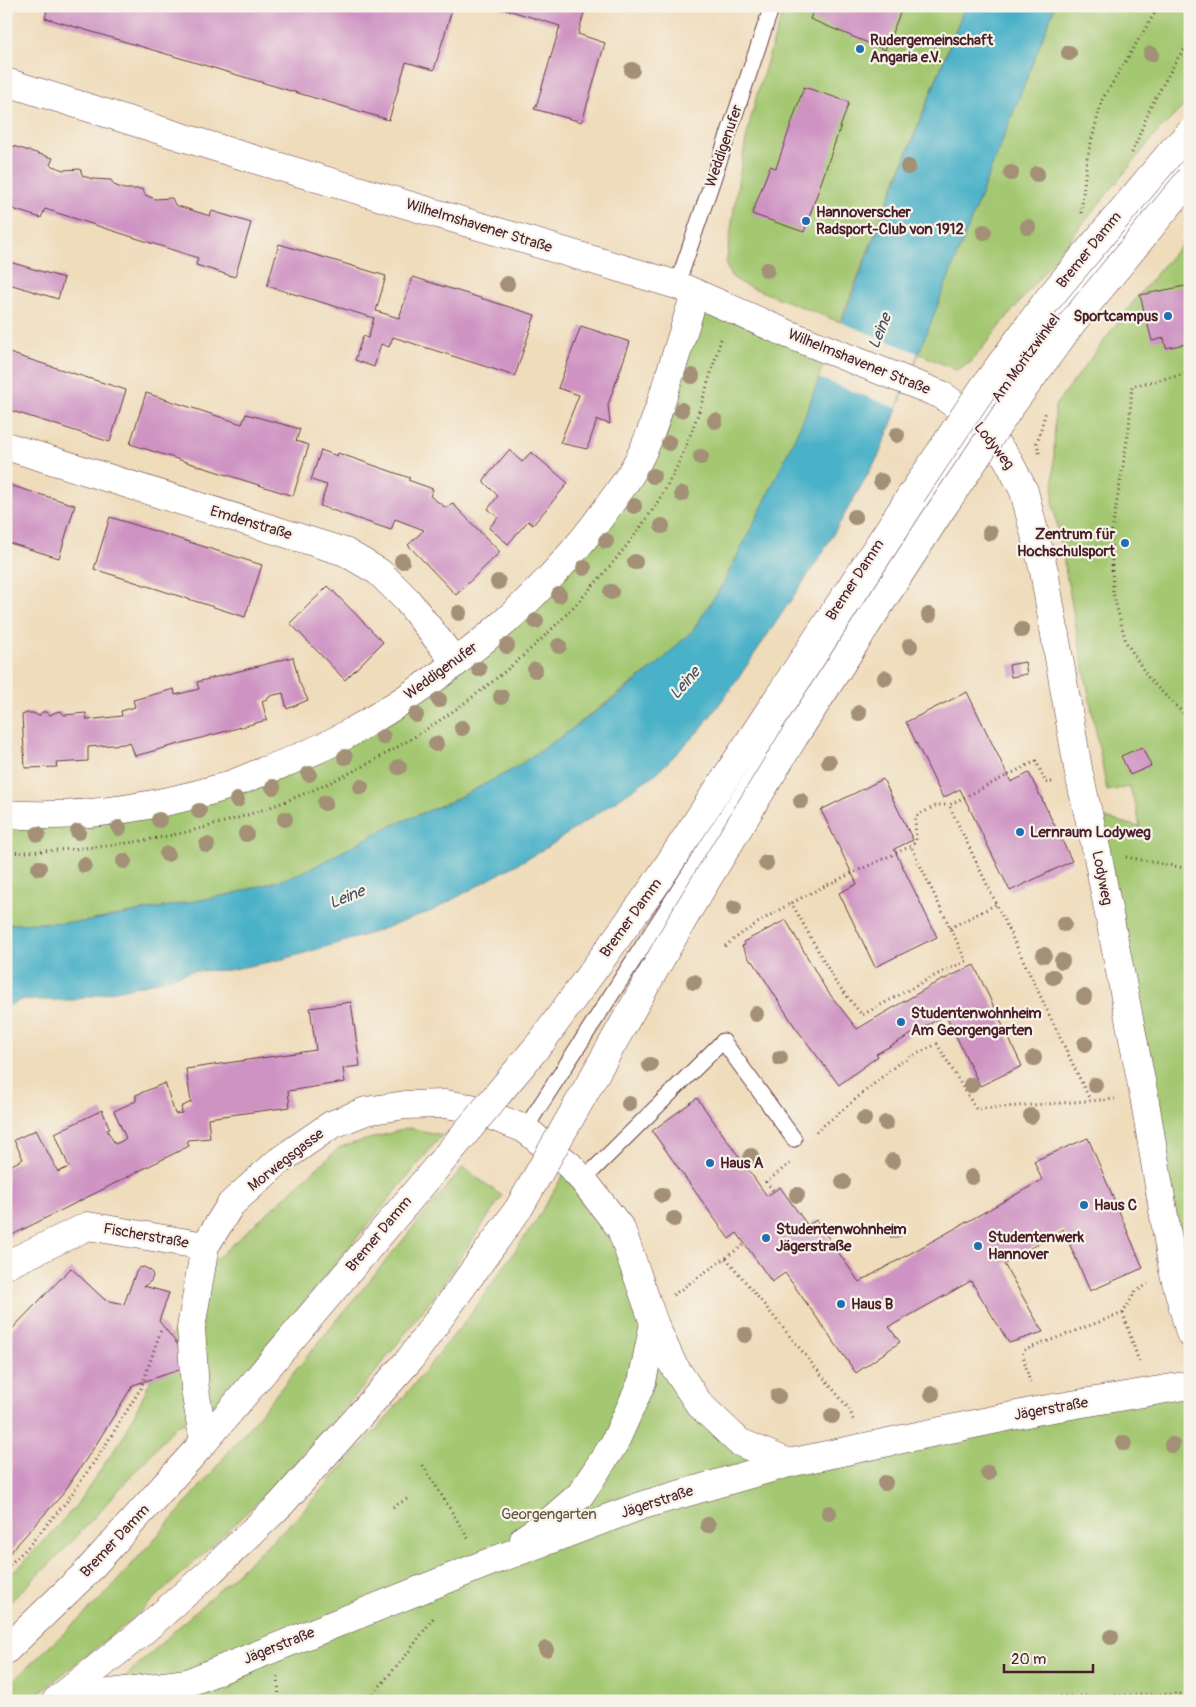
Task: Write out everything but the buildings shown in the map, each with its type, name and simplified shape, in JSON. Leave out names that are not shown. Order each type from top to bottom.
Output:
[{"type":"street","name":"Wilhelmshavener Straße","points":[[6,82],[240,155],[686,289],[788,334],[942,395]]},
{"type":"street","name":"Bremer Damm","points":[[6,1650],[86,1573],[204,1442],[542,1041],[653,888],[983,388],[1049,298],[1172,151],[1190,133]]},
{"type":"street","name":"Am Moritzwinkel","points":[[979,423],[1047,327],[1114,242],[1164,182],[1190,156]]},
{"type":"street","points":[[56,1701],[177,1601],[282,1504],[410,1359],[519,1208],[689,909],[794,737],[939,513],[1011,406],[1075,319],[1190,179]]},
{"type":"street","name":"Weddigenufer","points":[[6,814],[43,817],[100,812],[159,802],[221,788],[282,764],[344,736],[407,698],[456,663],[503,624],[547,581],[593,529],[633,470],[655,423],[686,289]]},
{"type":"street","name":"Lodyweg","points":[[942,395],[979,423],[1007,458],[1024,491],[1044,571],[1079,774],[1097,852],[1144,1096],[1173,1270],[1190,1332]]},
{"type":"street","name":"Emdenstraße","points":[[6,446],[345,552],[379,572],[408,600],[456,663]]},
{"type":"street","name":"Morwegsgasse","points":[[204,1442],[195,1390],[191,1328],[205,1246],[230,1204],[278,1161],[331,1125],[366,1111],[405,1105],[445,1104],[471,1108],[525,1129],[569,1165],[621,1229],[652,1317],[672,1363],[699,1404],[739,1442],[789,1463]]},
{"type":"street","name":"Fischerstraße","points":[[6,1265],[88,1226],[205,1246]]},
{"type":"street","points":[[487,1563],[550,1521],[580,1494],[614,1444],[642,1382],[652,1317]]},
{"type":"street","name":"Jägerstraße","points":[[56,1701],[187,1683],[487,1563],[643,1504],[789,1463],[1036,1411],[1190,1385]]},
{"type":"lane","name":"Weddigenufer","points":[[686,289],[772,6]]},
{"type":"lane","points":[[525,1129],[979,423]]},
{"type":"lane","points":[[583,1180],[724,1041],[794,1138]]},
{"type":"path","points":[[1081,220],[1087,158],[1102,100],[1159,6]]},
{"type":"path","points":[[1190,373],[1132,386],[1130,429],[1112,537],[1113,593],[1126,642],[1148,679],[1182,713],[1190,717]]},
{"type":"path","points":[[1037,443],[1047,405]]},
{"type":"path","points":[[725,946],[740,934],[791,902],[912,846],[916,841],[915,817],[937,805],[949,805],[1036,761],[1046,784],[1079,774]]},
{"type":"path","points":[[949,805],[1090,1100]]},
{"type":"path","points":[[791,902],[835,981],[862,1015],[966,962],[912,846]]},
{"type":"path","points":[[1097,852],[1190,869]]},
{"type":"path","points":[[950,928],[997,904]]},
{"type":"path","points":[[814,1134],[900,1063],[937,1044],[976,1109],[1144,1096]]},
{"type":"path","points":[[766,1182],[773,1190]]},
{"type":"path","points":[[652,1317],[745,1244]]},
{"type":"path","points":[[726,1258],[850,1410],[862,1447]]},
{"type":"path","points":[[1036,1411],[1022,1351],[1123,1313],[1135,1292],[1173,1270]]},
{"type":"path","points":[[1123,1313],[1148,1392]]},
{"type":"path","points":[[6,1568],[26,1549],[67,1500],[103,1449],[140,1388],[163,1326]]},
{"type":"path","points":[[423,1465],[487,1563]]},
{"type":"path","points":[[393,1507],[406,1499]]},
{"type":"path","points":[[367,1701],[407,1654],[437,1613]]},
{"type":"path","points":[[855,1701],[1190,1694]]},
{"type":"green space","name":"Hannoverscher Radsport-Club von 1912","points":[[785,6],[965,6],[840,322],[740,283],[731,276],[726,265],[746,139],[759,86]]},
{"type":"green space","points":[[1055,6],[1190,6],[1190,100],[1155,135],[970,363],[956,370],[918,353]]},
{"type":"green space","name":"Zentrum für Hochschulsport","points":[[1190,234],[1190,1330],[1087,813],[1140,827],[1136,806],[1129,787],[1107,791],[1053,504],[1055,406],[1137,297]]},
{"type":"green space","points":[[695,293],[829,351],[804,418],[723,584],[693,630],[658,664],[565,734],[510,771],[452,801],[386,828],[310,869],[282,880],[232,894],[83,922],[6,924],[6,814],[221,788],[456,663],[633,470]]},
{"type":"green space","points":[[409,1128],[442,1135],[218,1406],[176,1426],[72,1542],[6,1606],[6,1578],[23,1563],[75,1507],[125,1434],[202,1272],[340,1147]]},
{"type":"green space","name":"Georgengarten","points":[[569,1165],[583,1180],[699,1404],[789,1463],[1190,1385],[1190,1701],[99,1701],[296,1518],[385,1420],[467,1319],[536,1221]]},
{"type":"green space","points":[[463,1167],[502,1196],[441,1287],[368,1382],[267,1493],[130,1621],[29,1701],[6,1701],[6,1687],[104,1596],[189,1500]]},
{"type":"water","name":"Leine","points":[[965,6],[1055,6],[879,455],[820,557],[735,683],[700,730],[658,772],[548,847],[432,911],[369,934],[284,959],[229,970],[192,971],[147,984],[74,1000],[21,1000],[6,1007],[6,924],[83,922],[232,894],[282,880],[310,869],[386,828],[452,801],[510,771],[616,697],[658,664],[693,630],[723,584],[804,418]]},
{"type":"pier","points":[[840,322],[918,353],[896,408],[819,378]]},
{"type":"place","name":"Rudergemeinschaft Angaria e.V.","points":[[860,49]]},
{"type":"place","name":"Hannoverscher Radsport-Club von 1912","points":[[806,221]]},
{"type":"place","name":"Sportcampus","points":[[1168,316]]},
{"type":"place","name":"Zentrum für Hochschulsport","points":[[1125,543]]},
{"type":"place","name":"Lernraum Lodyweg","points":[[1020,832]]},
{"type":"place","name":"Studentenwohnheim Am Georgengarten","points":[[901,1022]]},
{"type":"place","name":"Haus A","points":[[710,1163]]},
{"type":"place","name":"Haus C","points":[[1084,1205]]},
{"type":"place","name":"Studentenwohnheim Jägerstraße","points":[[766,1238]]},
{"type":"place","name":"Studentenwerk Hannover","points":[[978,1246]]},
{"type":"place","name":"Haus B","points":[[841,1304]]}]
